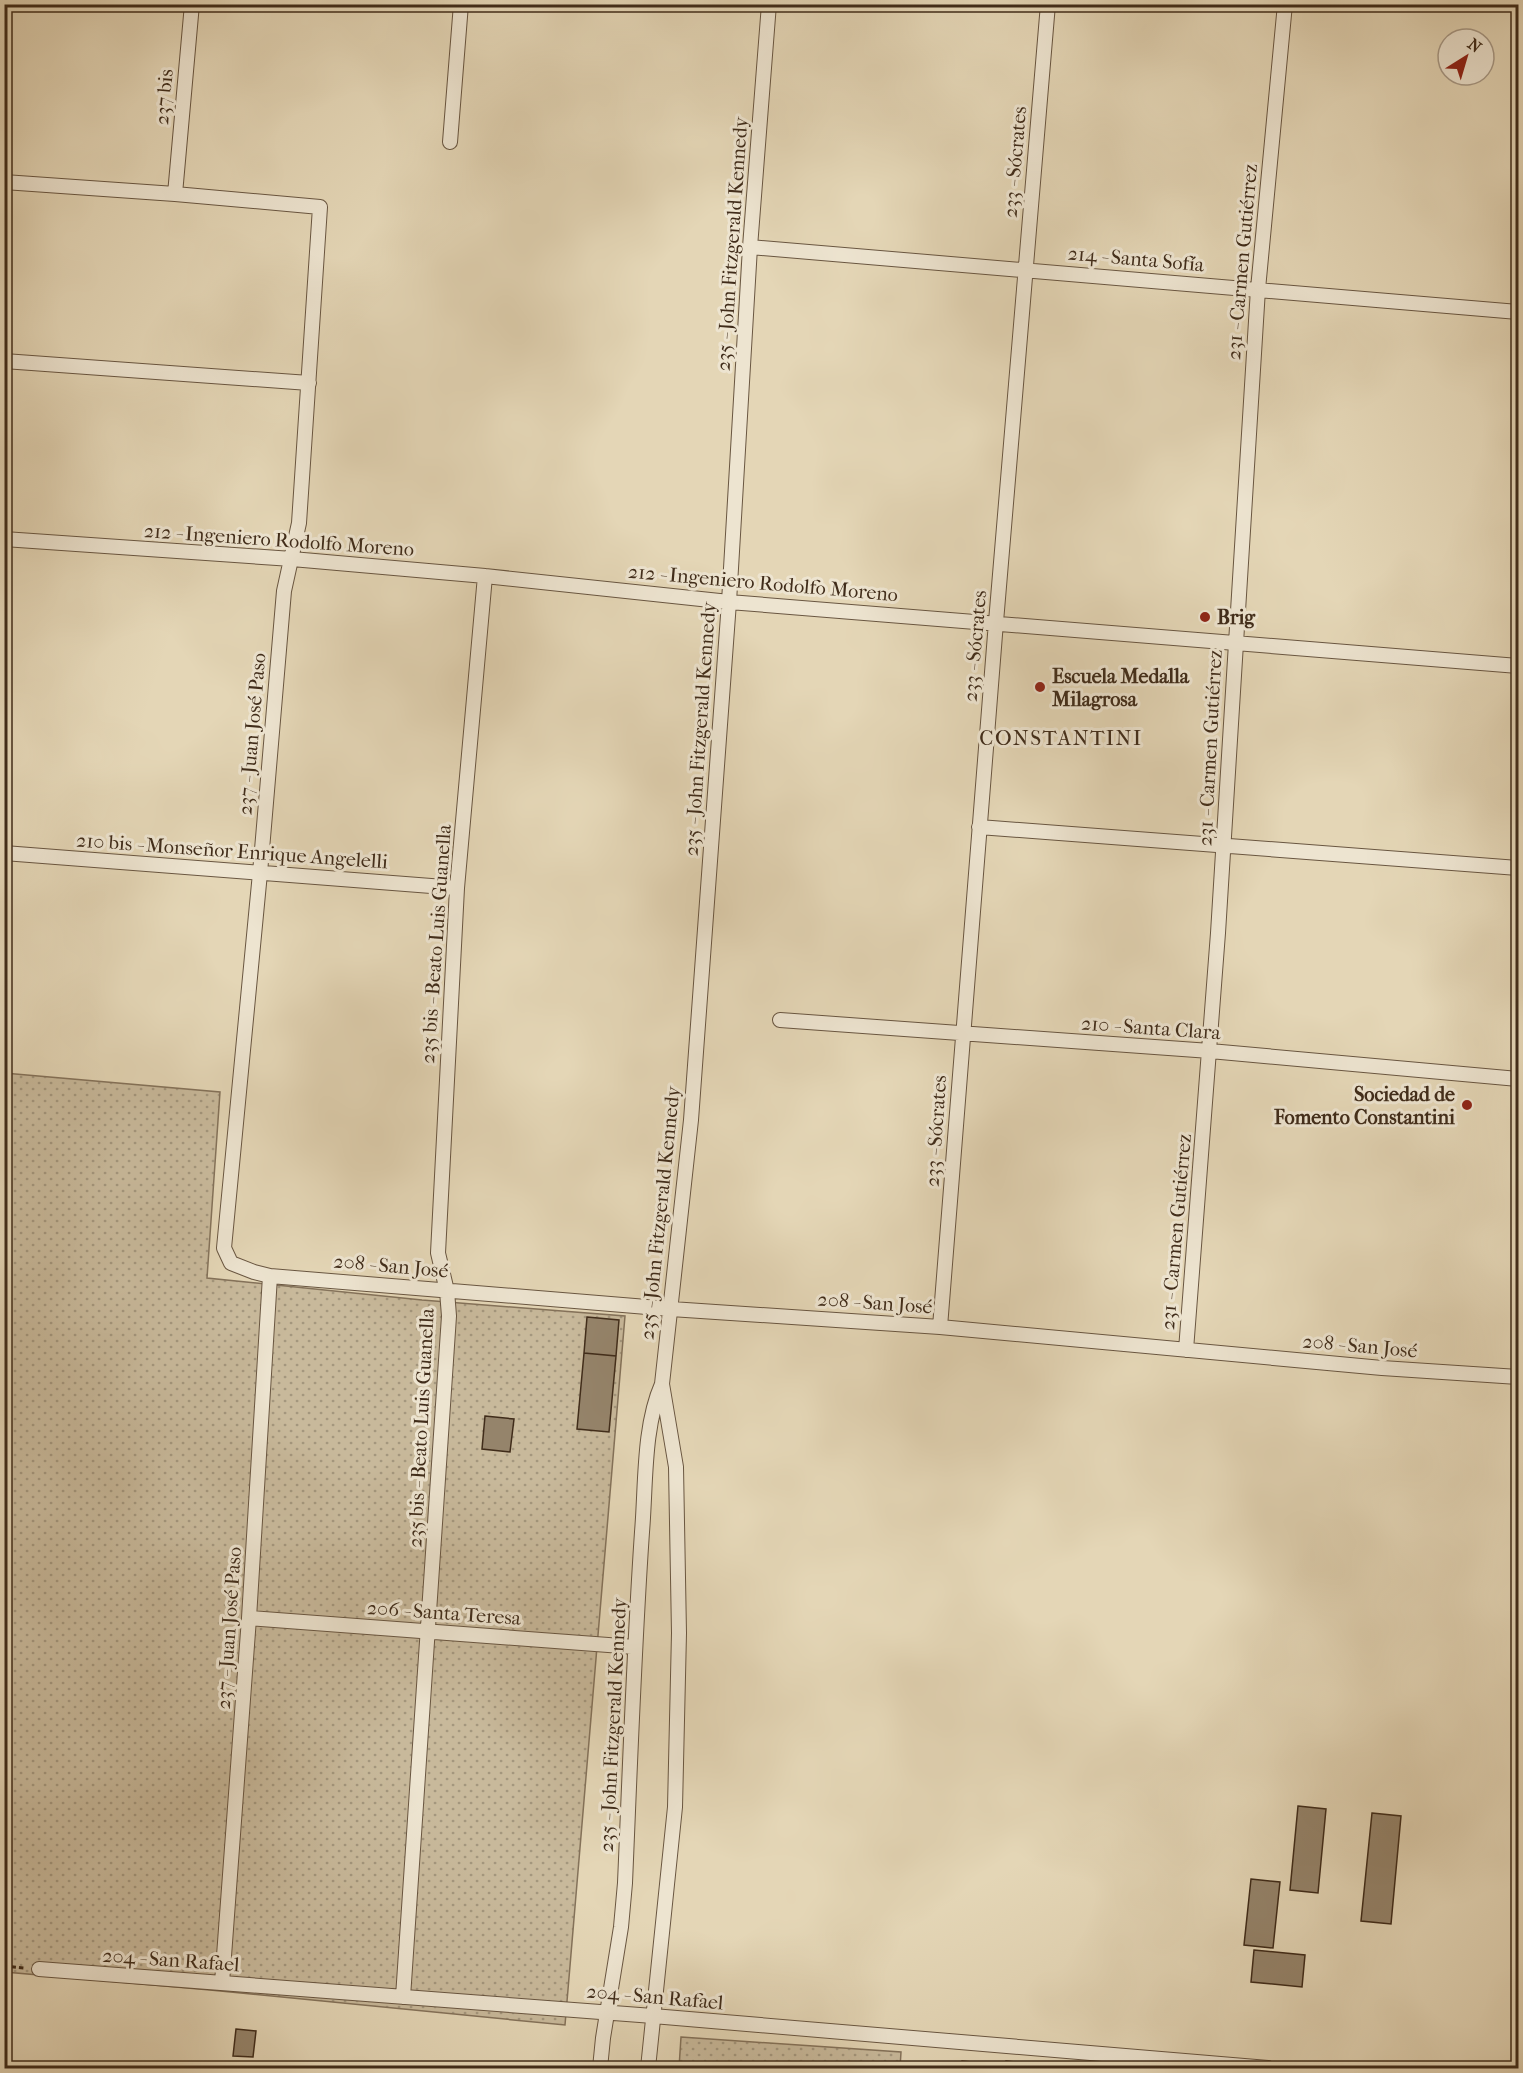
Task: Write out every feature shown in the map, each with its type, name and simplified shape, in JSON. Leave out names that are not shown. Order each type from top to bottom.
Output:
[{"type":"street","name":"237 bis","points":[[175,194],[192,4]]},
{"type":"street","points":[[450,142],[461,4]]},
{"type":"street","name":"235 - John Fitzgerald Kennedy","points":[[648,2068],[675,1807],[679,1645],[676,1467],[662,1384],[691,1119],[729,602],[750,248],[769,4]]},
{"type":"street","name":"233 - Sócrates","points":[[940,1327],[962,1033],[1048,4]]},
{"type":"street","name":"231 - Carmen Gutiérrez","points":[[1186,1350],[1224,845],[1258,289],[1285,4]]},
{"type":"street","points":[[4,182],[175,194]]},
{"type":"street","name":"237 - Juan José Paso","points":[[175,194],[320,207],[298,523],[284,591],[224,1248],[231,1263]]},
{"type":"street","name":"214 - Santa Sofía","points":[[750,248],[1026,269],[1518,312]]},
{"type":"street","points":[[4,361],[309,383]]},
{"type":"street","name":"212 - Ingeniero Rodolfo Moreno","points":[[4,539],[292,559],[485,576],[729,602],[1518,666]]},
{"type":"street","name":"235 bis - Beato Luis Guanella","points":[[403,1997],[449,1316],[447,1291],[438,1253],[457,888],[485,576]]},
{"type":"street","points":[[979,827],[1518,868]]},
{"type":"street","name":"210 bis - Monseñor Enrique Angelelli","points":[[4,853],[457,888]]},
{"type":"street","name":"210 - Santa Clara","points":[[780,1020],[1210,1051],[1518,1079]]},
{"type":"street","name":"208 - San José","points":[[231,1263],[270,1276],[671,1309],[940,1327],[1382,1368],[1518,1377]]},
{"type":"street","name":"237 - Juan José Paso","points":[[222,1983],[249,1618],[270,1276]]},
{"type":"street","name":"235 - John Fitzgerald Kennedy","points":[[600,2068],[624,1894],[635,1647],[648,1443],[655,1400],[662,1384]]},
{"type":"street","name":"206 - Santa Teresa","points":[[249,1618],[635,1647]]},
{"type":"street","name":"204 - San Rafael","points":[[39,1969],[608,2012],[1268,2068]]},
{"type":"shaded area","points":[[4,1073],[220,1092],[207,1278],[422,1300],[625,1316],[565,2025],[5,1972]]},
{"type":"shaded area","points":[[681,2037],[901,2052],[900,2068],[679,2068]]},
{"type":"building","points":[[587,1317],[619,1320],[616,1356],[584,1353]]},
{"type":"building","points":[[584,1353],[616,1356],[609,1432],[577,1429]]},
{"type":"building","points":[[485,1416],[514,1419],[510,1452],[482,1449]]},
{"type":"building","points":[[1298,1806],[1326,1809],[1318,1893],[1290,1890]]},
{"type":"building","points":[[1372,1813],[1401,1816],[1391,1924],[1361,1921]]},
{"type":"building","points":[[1251,1879],[1280,1882],[1273,1948],[1244,1945]]},
{"type":"building","points":[[1254,1950],[1305,1955],[1302,1987],[1251,1982]]},
{"type":"building","points":[[236,2029],[256,2031],[253,2057],[233,2056]]},
{"type":"building","points":[[962,2061],[1001,2065],[1000,2068],[961,2068]]},
{"type":"building","points":[[1006,2061],[1076,2068],[1005,2068]]},
{"type":"building","points":[[912,2065],[947,2068],[911,2068]]},
{"type":"place","name":"Brig","points":[[1205,617]]},
{"type":"place","name":"Escuela Medalla Milagrosa","points":[[1040,687]]},
{"type":"place","name":"Sociedad de Fomento Constantini","points":[[1467,1105]]},
{"type":"district","name":"CONSTANTINI","points":[[1061,738]]}]
